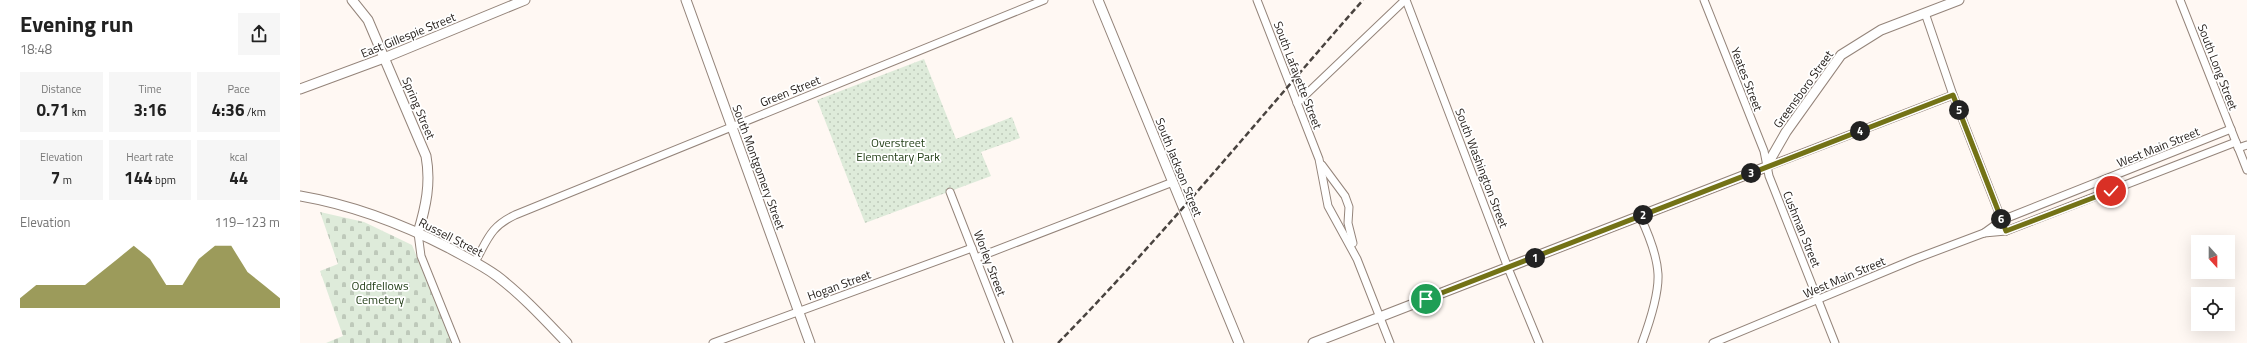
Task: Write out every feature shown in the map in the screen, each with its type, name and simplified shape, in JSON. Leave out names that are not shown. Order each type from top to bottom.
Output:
[{"type":"street","name":"Spring Street","points":[[352,0],[368,20],[426,156],[430,175],[428,195],[418,233]]},
{"type":"street","name":"East Gillespie Street","points":[[300,89],[384,58],[524,0]]},
{"type":"street","name":"South Montgomery Street","points":[[686,0],[810,343]]},
{"type":"street","name":"Green Street","points":[[475,262],[488,236],[495,226],[503,221],[1044,0]]},
{"type":"street","name":"South Jackson Street","points":[[1098,0],[1239,343]]},
{"type":"street","name":"South Lafayette Street","points":[[1257,0],[1319,159],[1328,206],[1358,259]]},
{"type":"street","points":[[1297,103],[1406,0]]},
{"type":"street","name":"South Washington Street","points":[[1406,0],[1508,268],[1539,343]]},
{"type":"street","name":"Yeates Street","points":[[1704,0],[1764,151],[1766,167]]},
{"type":"street","name":"Greensboro Street","points":[[1766,167],[1786,132],[1841,55],[1881,30],[1959,0]]},
{"type":"street","name":"South Long Street","points":[[2180,0],[2247,170]]},
{"type":"street","points":[[1925,13],[1953,95],[2006,231]]},
{"type":"street","points":[[1313,343],[1379,314],[1508,268],[1953,95]]},
{"type":"street","name":"West Main Street","points":[[1714,343],[1915,259],[1984,233],[2002,220],[2231,129]]},
{"type":"street","name":"West Main Street","points":[[1984,233],[2006,231],[2237,145],[2247,145]]},
{"type":"street","name":"South Lafayette Street","points":[[1319,159],[1333,182],[1345,196],[1349,216],[1349,226],[1358,259],[1390,343]]},
{"type":"street","name":"Cushman Street","points":[[1766,167],[1835,343]]},
{"type":"street","points":[[976,258],[1173,182]]},
{"type":"street","points":[[1325,186],[1333,182]]},
{"type":"street","name":"Worley Street","points":[[950,192],[1009,343]]},
{"type":"street","name":"Russell Street","points":[[300,196],[329,201],[370,213],[418,233],[475,262],[496,275],[517,293],[567,343]]},
{"type":"street","points":[[1337,220],[1343,222],[1349,216]]},
{"type":"street","points":[[1640,216],[1655,258],[1658,273],[1658,286],[1642,343]]},
{"type":"street","points":[[418,233],[421,256],[456,343]]},
{"type":"street","name":"Hogan Street","points":[[713,343],[972,248]]},
{"type":"green space","name":"Overstreet Elementary Park","points":[[924,59],[956,139],[1012,117],[1020,138],[981,152],[991,176],[865,223],[817,100]]},
{"type":"green space","points":[[886,130],[892,145],[874,152],[868,138]]},
{"type":"green space","name":"Oddfellows Cemetery","points":[[320,212],[364,222],[412,245],[452,343],[326,343],[343,336],[320,271],[338,264]]},
{"type":"railway","points":[[1058,343],[1137,260],[1363,0]]},
{"type":"route","points":[[1426,299],[1805,151],[1953,95],[2006,231],[2111,191]]}]
